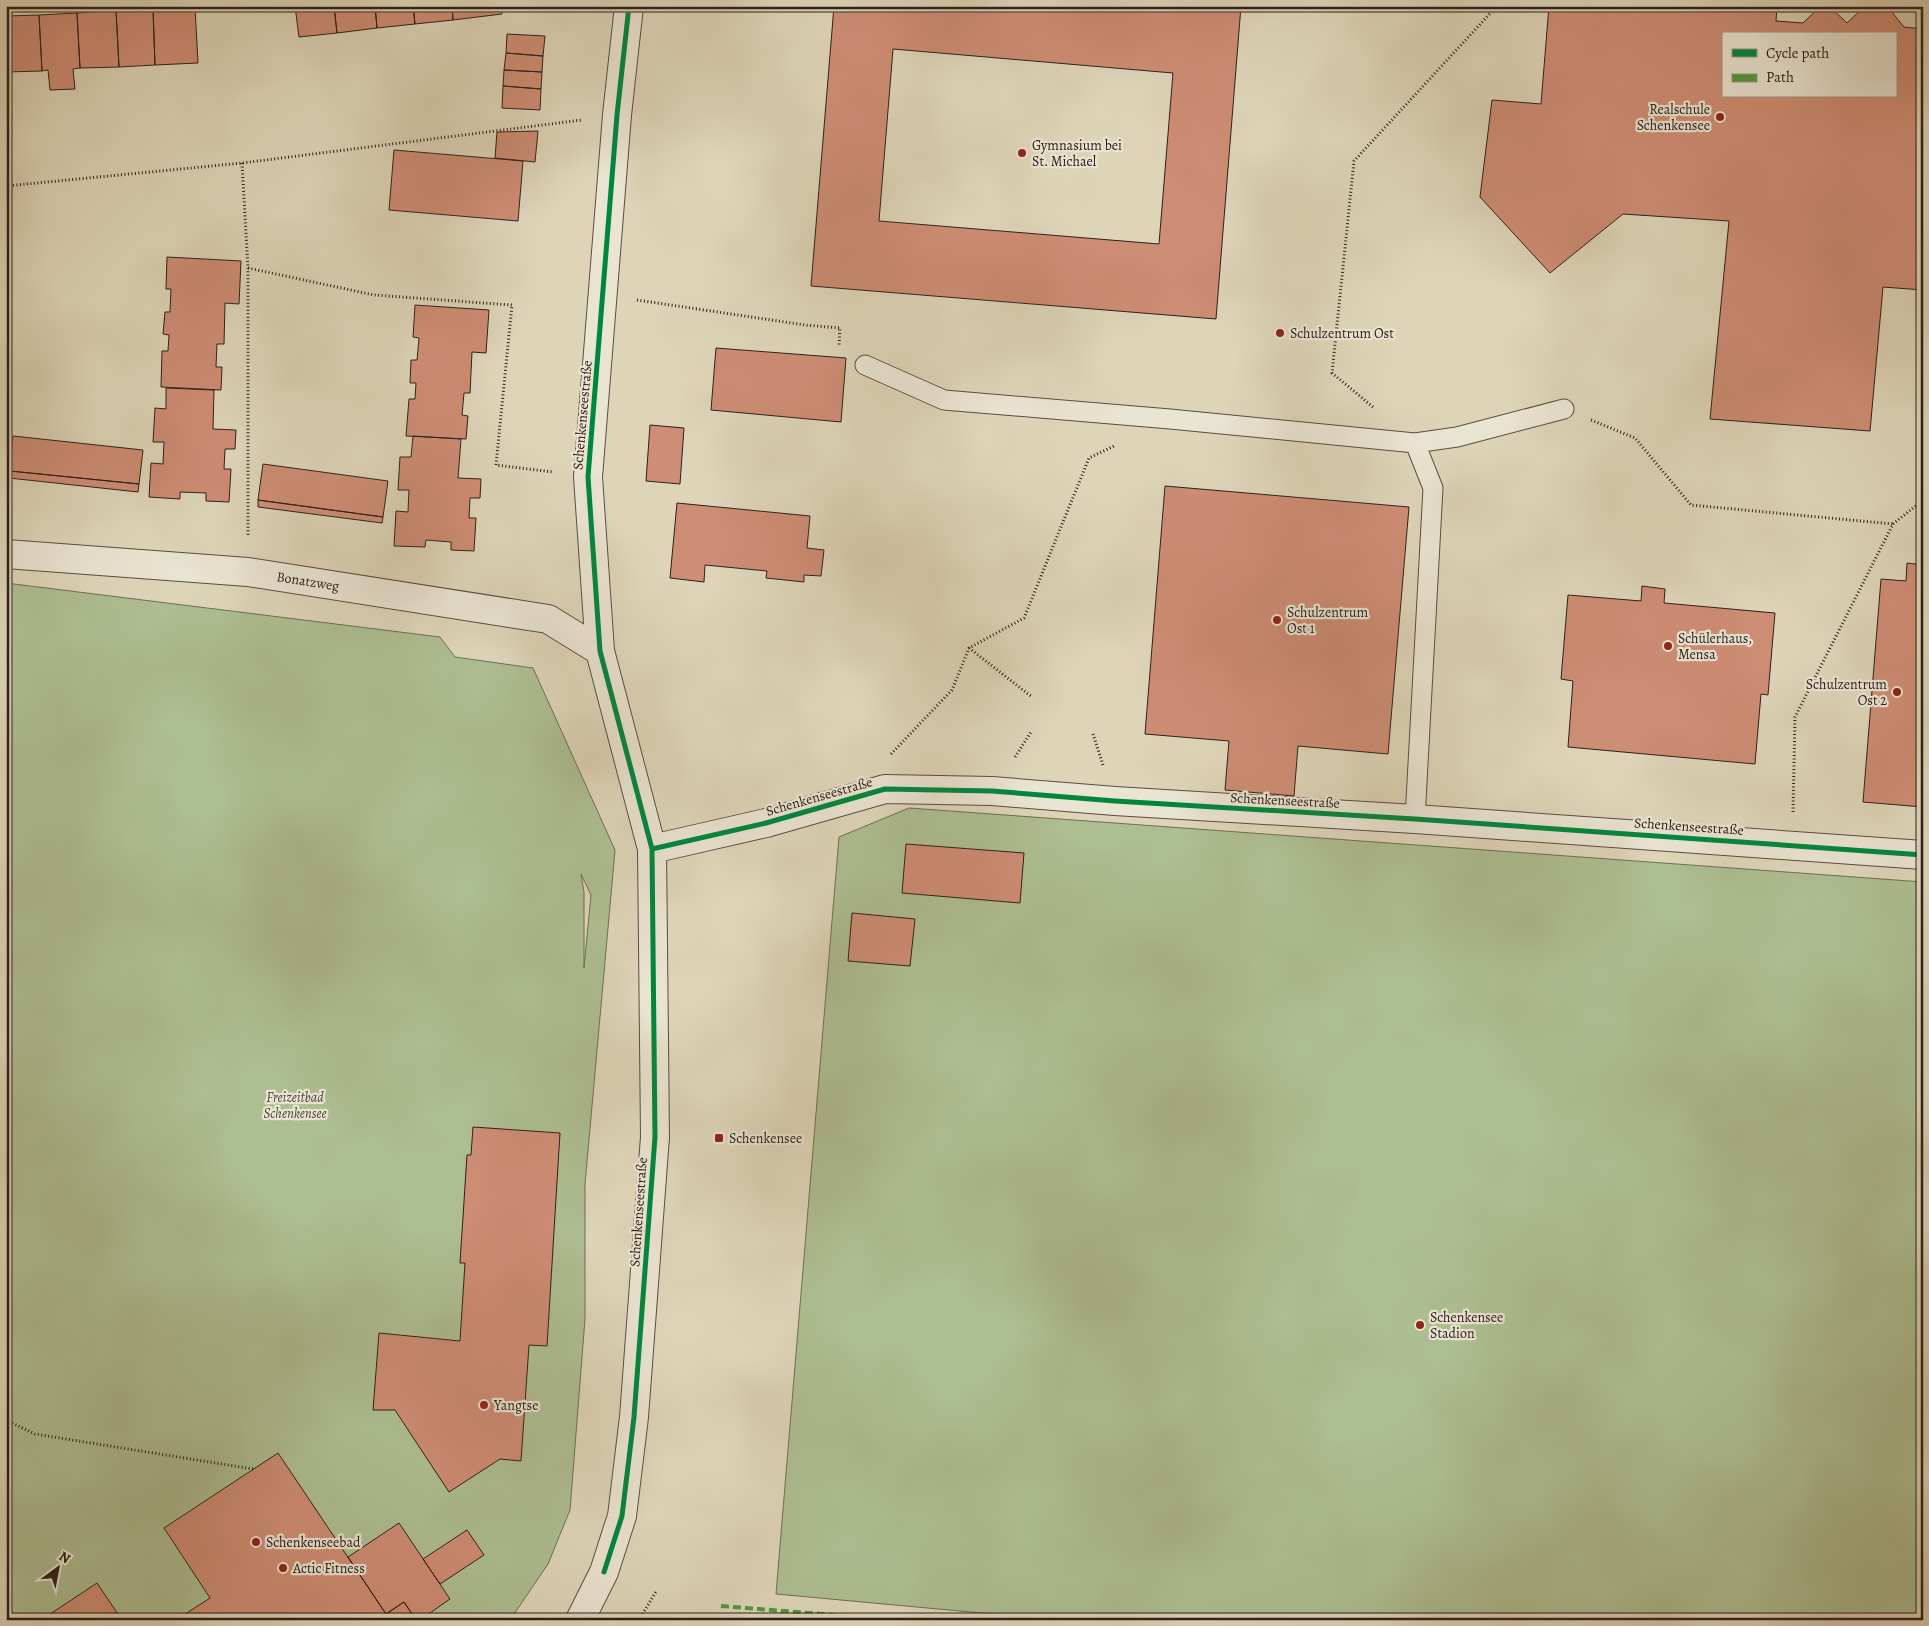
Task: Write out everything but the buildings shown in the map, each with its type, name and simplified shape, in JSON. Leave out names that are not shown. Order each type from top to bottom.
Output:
[{"type":"street","name":"Schenkenseestraße","points":[[580,1620],[604,1572],[622,1516],[634,1417],[655,1137],[652,849],[600,651],[588,477],[617,115],[629,6]]},
{"type":"street","name":"Bonatzweg","points":[[6,554],[248,572],[548,619],[600,651]]},
{"type":"street","name":"Schenkenseestraße","points":[[652,849],[766,823],[886,789],[992,791],[1114,801],[1415,819],[1923,855]]},
{"type":"lane","points":[[865,366],[944,400],[1180,420],[1415,443],[1457,437],[1564,409]]},
{"type":"lane","points":[[1415,443],[1433,488],[1415,819]]},
{"type":"path","points":[[1415,443],[1332,373],[1354,161],[1497,6]]},
{"type":"path","points":[[6,186],[242,163],[617,115]]},
{"type":"path","points":[[242,163],[248,268],[248,572]]},
{"type":"path","points":[[248,268],[374,295],[512,305],[496,465],[588,477]]},
{"type":"path","points":[[603,296],[840,328]]},
{"type":"path","points":[[1564,409],[1635,438],[1691,505],[1893,524]]},
{"type":"path","points":[[886,789],[890,755],[952,690],[969,648],[1024,618],[1089,458],[1122,442]]},
{"type":"path","points":[[1793,845],[1795,717],[1893,524],[1923,500]]},
{"type":"path","points":[[969,648],[1032,697]]},
{"type":"path","points":[[6,1420],[35,1434],[253,1469]]},
{"type":"path","points":[[639,1620],[657,1590]]},
{"type":"green space","name":"Freizeitbad Schenkensee","points":[[6,583],[440,637],[455,657],[533,668],[615,850],[585,1184],[585,1319],[570,1510],[548,1564],[510,1620],[6,1620]],"holes":[[[581,874],[591,895],[584,968],[584,892]]]},
{"type":"green space","name":"Schenkensee Stadion","points":[[909,808],[1923,882],[1923,1620],[1057,1620],[776,1594],[839,837]]},
{"type":"marked path","points":[[721,1606],[898,1620]]},
{"type":"cycle path","points":[[604,1572],[622,1516],[634,1417],[655,1137],[652,849],[600,651],[588,477],[617,115],[629,6]]},
{"type":"cycle path","points":[[652,849],[766,823],[885,789],[992,791],[1115,801],[1415,819],[1923,855]]},
{"type":"place","name":"Realschule Schenkensee","points":[[1720,117]]},
{"type":"place","name":"Gymnasium bei St. Michael","points":[[1022,153]]},
{"type":"place","name":"Schulzentrum Ost","points":[[1280,333]]},
{"type":"place","name":"Schulzentrum Ost 1","points":[[1277,620]]},
{"type":"place","name":"Schülerhaus, Mensa","points":[[1668,646]]},
{"type":"place","name":"Schulzentrum Ost 2","points":[[1897,692]]},
{"type":"place","name":"Schenkensee","points":[[719,1138]]},
{"type":"place","name":"Schenkensee Stadion","points":[[1420,1325]]},
{"type":"place","name":"Yangtse","points":[[484,1405]]},
{"type":"place","name":"Schenkenseebad","points":[[256,1542]]},
{"type":"place","name":"Actic Fitness","points":[[283,1568]]}]
